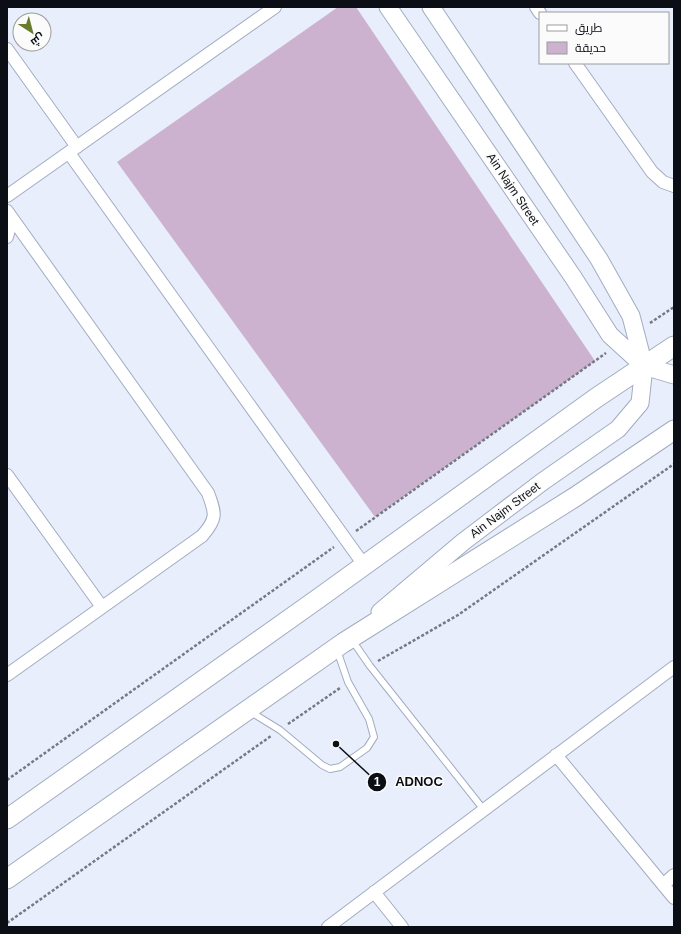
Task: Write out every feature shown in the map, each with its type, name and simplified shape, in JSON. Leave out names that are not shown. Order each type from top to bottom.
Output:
[{"type":"main road","name":"Ain Najm Street","points":[[388,7],[610,334],[644,366],[674,375]]},
{"type":"main road","name":"Ain Najm Street","points":[[344,644],[463,542],[542,482],[618,429],[640,403],[644,366],[631,316],[599,259],[431,7]]},
{"type":"main road","points":[[7,819],[596,398],[674,346]]},
{"type":"main road","points":[[7,879],[344,644],[575,497],[674,430]]},
{"type":"street","points":[[7,196],[275,7]]},
{"type":"street","points":[[7,49],[73,150],[364,565]]},
{"type":"street","points":[[576,64],[652,172],[663,182],[674,186]]},
{"type":"street","points":[[7,237],[10,214]]},
{"type":"street","points":[[7,674],[202,536],[212,525],[214,510],[208,493],[10,214]]},
{"type":"street","points":[[7,475],[102,607]]},
{"type":"street","points":[[328,927],[674,667]]},
{"type":"street","points":[[556,755],[674,898]]},
{"type":"street","points":[[663,885],[674,875]]},
{"type":"street","points":[[374,892],[402,927]]},
{"type":"lane","points":[[248,710],[280,730],[322,766],[330,769],[340,767],[367,748],[374,737],[368,719],[348,682],[344,644]]},
{"type":"lane","points":[[344,644],[370,666],[484,810]]},
{"type":"green space","points":[[338,7],[356,7],[595,361],[375,517],[117,162]]},
{"type":"place","name":"ADNOC","points":[[336,744]]}]
